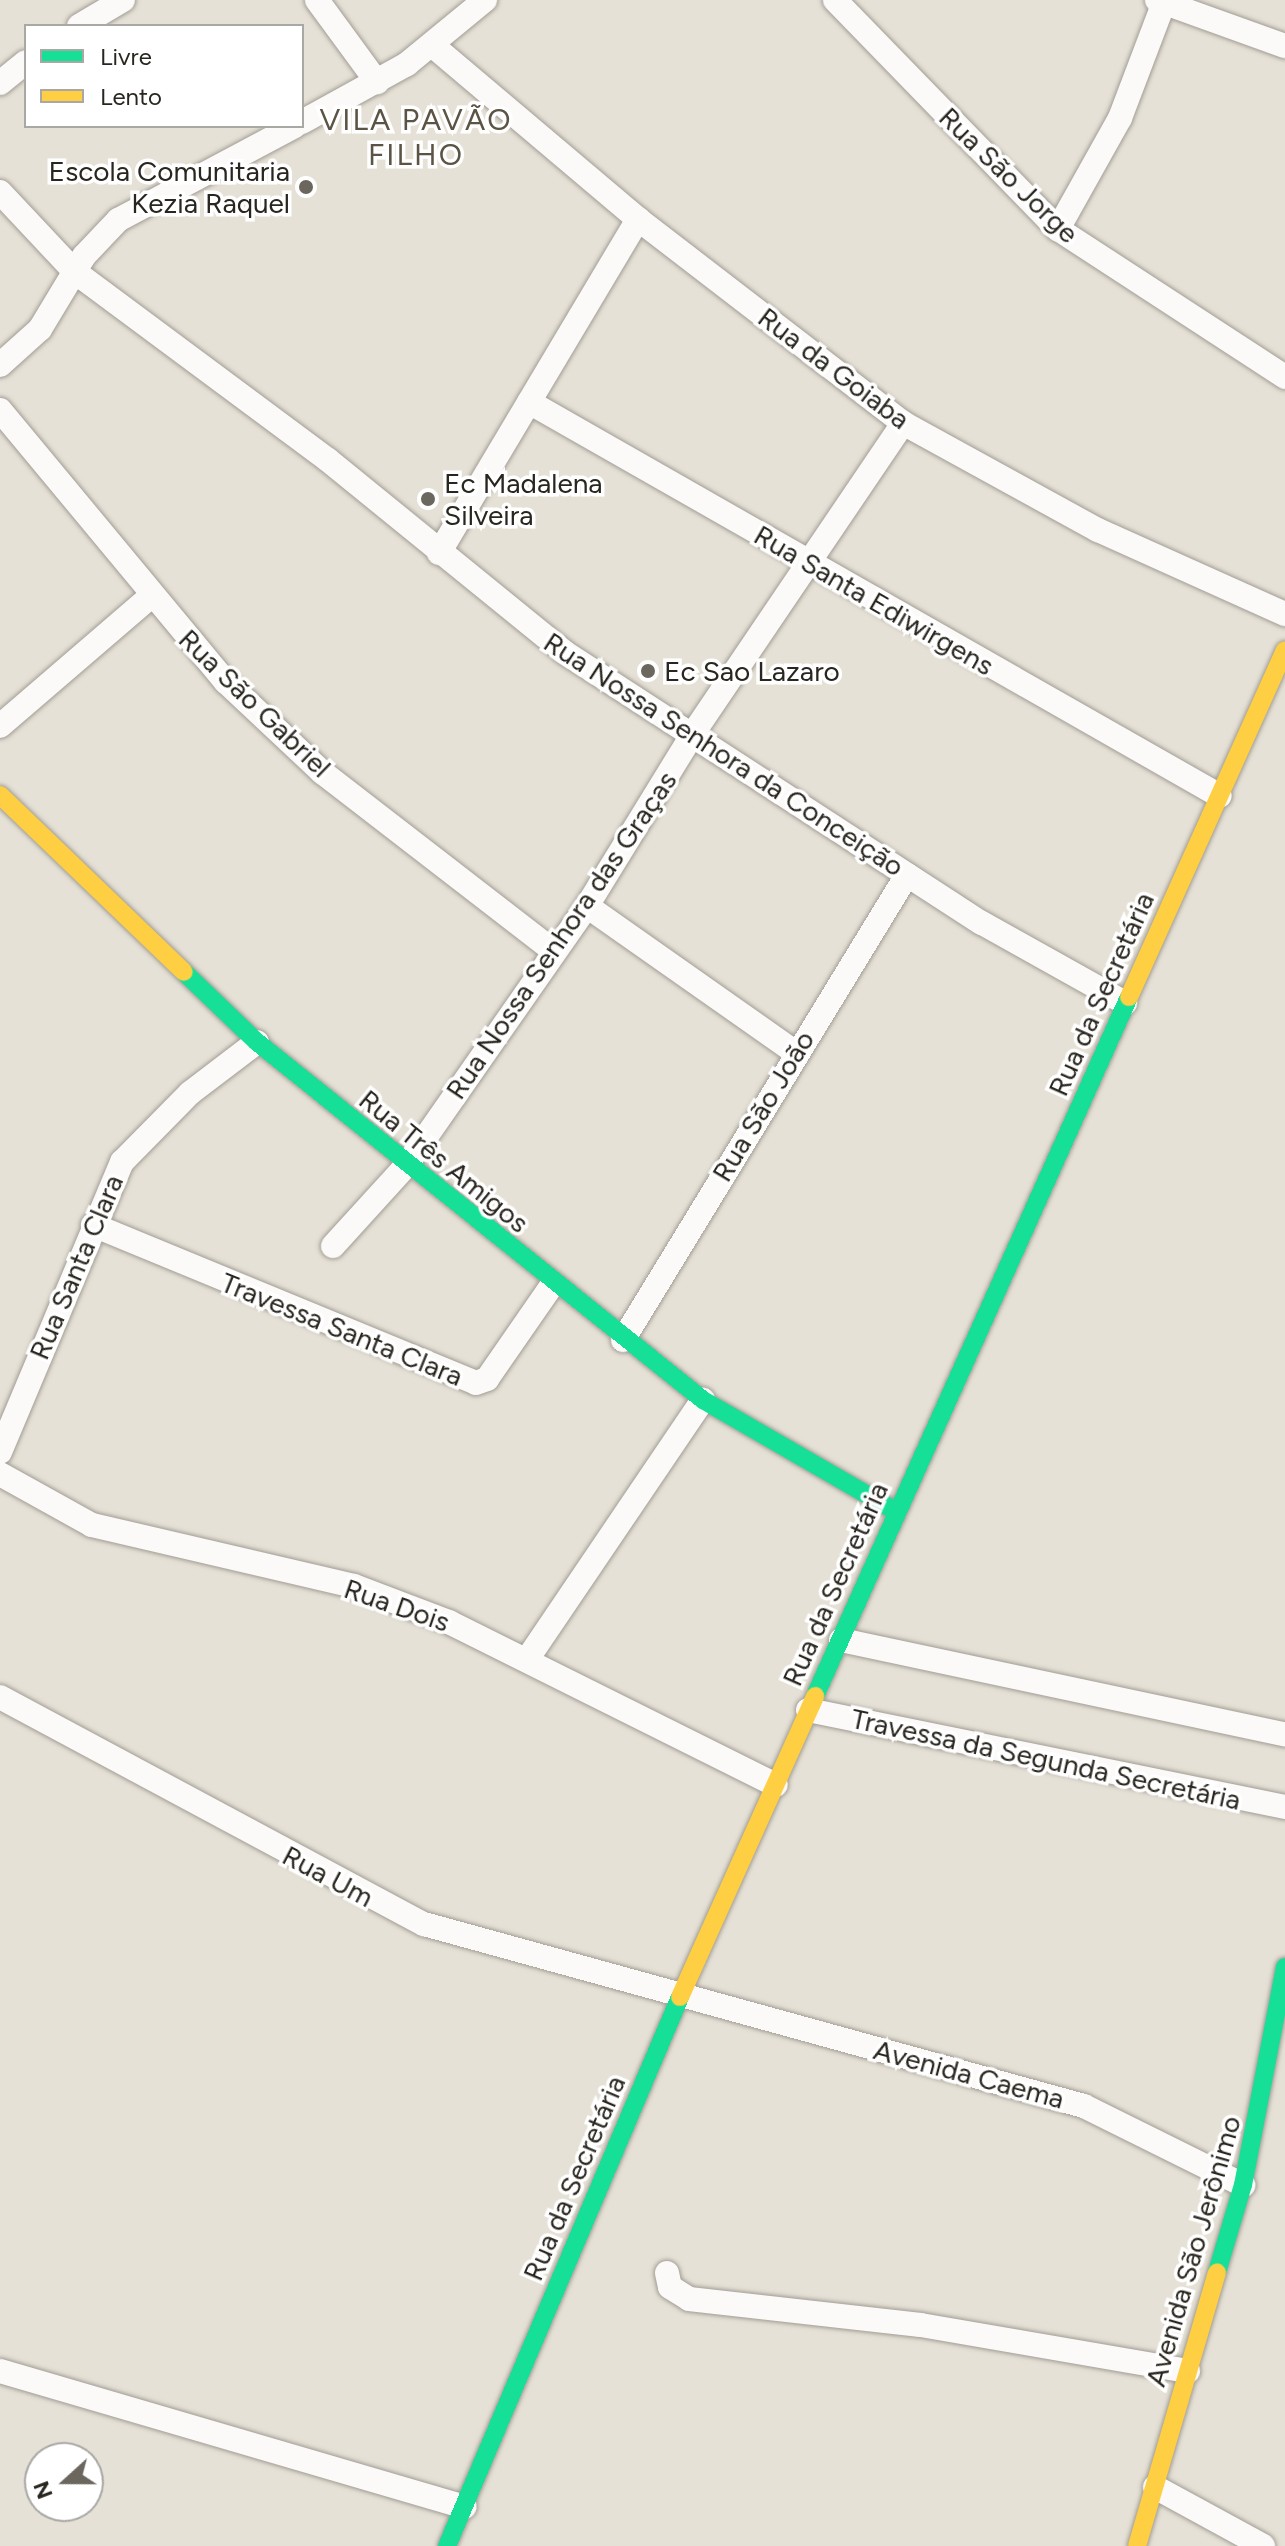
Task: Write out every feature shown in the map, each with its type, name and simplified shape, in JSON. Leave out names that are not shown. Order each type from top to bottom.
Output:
[{"type":"street","points":[[82,24],[123,0]]},
{"type":"street","points":[[317,0],[377,82]]},
{"type":"street","points":[[304,121],[377,82],[432,45],[485,0]]},
{"type":"street","name":"Rua São Jorge","points":[[835,0],[1058,229],[1285,377]]},
{"type":"street","points":[[1058,229],[1120,118],[1160,1],[1285,46]]},
{"type":"street","name":"Rua da Goiaba","points":[[432,45],[638,219],[903,423],[1098,530],[1285,614]]},
{"type":"street","points":[[0,83],[24,64]]},
{"type":"street","points":[[0,365],[40,329],[75,272],[118,220],[291,128]]},
{"type":"street","name":"Rua Nossa Senhora da Conceição","points":[[0,192],[75,272],[564,652],[907,875],[1125,1003]]},
{"type":"street","points":[[439,553],[638,219]]},
{"type":"street","name":"Rua Santa Ediwirgens","points":[[529,402],[1220,796]]},
{"type":"street","name":"Rua São Gabriel","points":[[0,410],[150,597],[322,772],[555,952]]},
{"type":"street","name":"Rua Nossa Senhora das Graças","points":[[333,1246],[405,1167],[587,906],[692,735],[812,564],[903,423]]},
{"type":"street","points":[[0,726],[150,597]]},
{"type":"street","name":"Rua da Secretária","points":[[447,2546],[682,1993],[1285,650]]},
{"type":"street","name":"Rua Três Amigos","points":[[0,795],[257,1042],[552,1285],[703,1400],[897,1512]]},
{"type":"street","name":"Rua São João","points":[[623,1340],[795,1052],[907,875]]},
{"type":"street","points":[[587,906],[795,1052]]},
{"type":"street","name":"Rua Santa Clara","points":[[0,1452],[9,1400],[122,1162],[190,1093],[257,1042]]},
{"type":"street","name":"Travessa Santa Clara","points":[[93,1225],[476,1383],[487,1379],[552,1285]]},
{"type":"street","points":[[528,1658],[703,1400]]},
{"type":"street","name":"Rua Dois","points":[[0,1474],[92,1525],[354,1586],[528,1658],[776,1785]]},
{"type":"street","points":[[841,1640],[1285,1734]]},
{"type":"street","name":"Rua Um","points":[[0,1697],[424,1924],[682,1993]]},
{"type":"street","name":"Travessa da Segunda Secretária","points":[[808,1710],[1285,1807]]},
{"type":"street","name":"Avenida São Jerônimo","points":[[1137,2546],[1243,2185],[1285,1967]]},
{"type":"street","name":"Avenida Caema","points":[[682,1993],[1084,2106],[1243,2185]]},
{"type":"street","points":[[667,2273],[670,2287],[689,2299],[921,2325],[1188,2371]]},
{"type":"street","points":[[0,2371],[464,2507]]},
{"type":"street","points":[[1155,2487],[1263,2546]]},
{"type":"traffic: fast","points":[[184,972],[257,1042],[703,1400],[897,1512]]},
{"type":"traffic: fast","points":[[815,1696],[1129,997]]},
{"type":"traffic: fast","points":[[1217,2272],[1243,2185],[1285,1967]]},
{"type":"traffic: fast","points":[[447,2546],[680,1997]]},
{"type":"traffic: slow","points":[[1129,997],[1285,650]]},
{"type":"traffic: slow","points":[[0,795],[184,972]]},
{"type":"traffic: slow","points":[[680,1997],[815,1696]]},
{"type":"traffic: slow","points":[[1137,2546],[1217,2272]]},
{"type":"place","name":"Escola Comunitaria Kezia Raquel","points":[[306,187]]},
{"type":"place","name":"Ec Madalena Silveira","points":[[428,499]]},
{"type":"place","name":"Ec Sao Lazaro","points":[[648,671]]},
{"type":"district","name":"VILA PAVÃO FILHO","points":[[416,137]]}]
